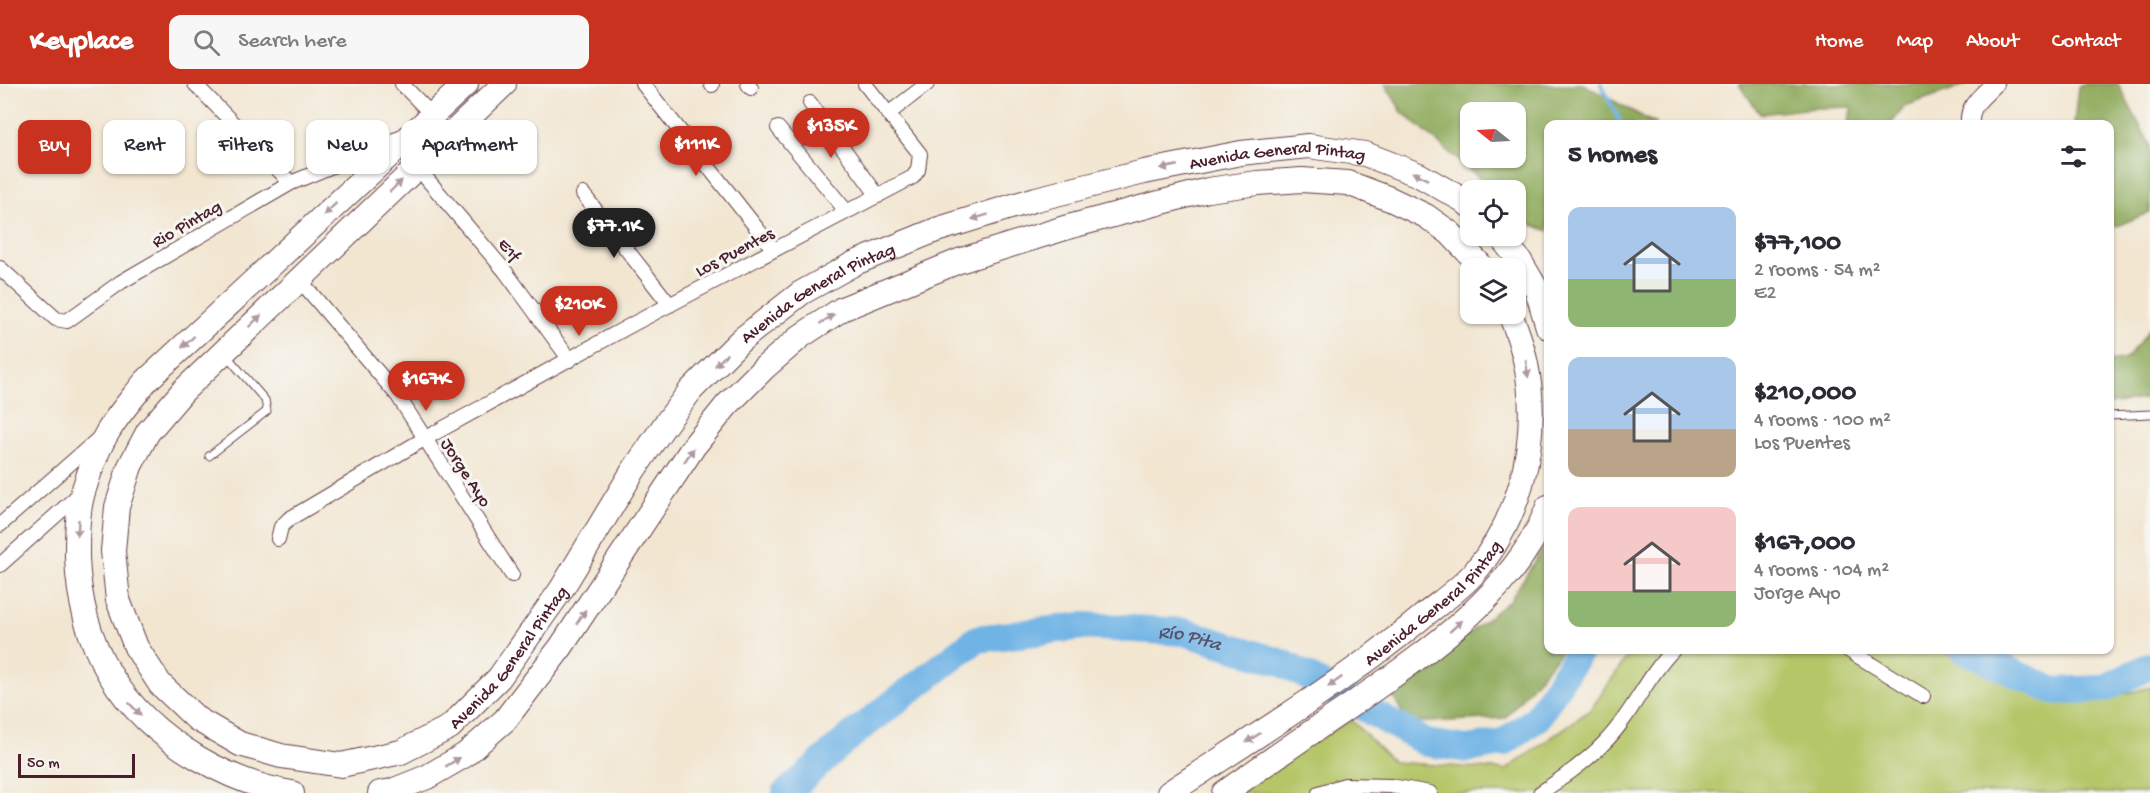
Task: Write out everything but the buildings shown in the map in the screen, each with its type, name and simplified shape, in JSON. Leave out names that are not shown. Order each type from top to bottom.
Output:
[{"type":"highway","points":[[426,120],[466,84]]},
{"type":"highway","name":"Avenida General Pintag","points":[[465,120],[504,84]]},
{"type":"highway","points":[[292,793],[246,782],[212,766],[160,733],[128,702],[102,660],[90,635],[81,605],[77,546],[83,491],[109,430],[145,382],[401,142]]},
{"type":"highway","name":"Avenida General Pintag","points":[[408,174],[168,406],[148,432],[129,466],[117,507],[113,551],[118,600],[136,647],[160,684],[196,719],[240,744],[280,756],[341,765],[401,752],[450,727],[499,678],[561,590],[639,462],[692,390],[741,340],[784,306],[801,293],[855,263],[936,230],[1036,199],[1144,172],[1230,155],[1308,146],[1365,154],[1419,175],[1460,198]]},
{"type":"highway","name":"Avenida General Pintag","points":[[380,793],[392,791],[427,777],[465,755],[505,720],[561,647],[694,446],[727,405],[764,368],[801,336],[842,309],[959,261],[1068,227],[1208,190],[1268,182],[1302,180],[1348,183],[1426,216],[1450,233],[1474,258]]},
{"type":"highway","points":[[1508,246],[1537,290],[1544,314]]},
{"type":"highway","name":"Avenida General Pintag","points":[[1169,793],[1302,706],[1400,636],[1472,575],[1492,549],[1510,517],[1531,442],[1527,367],[1520,336],[1515,324]]},
{"type":"highway","name":"Avenida General Pintag","points":[[1224,793],[1411,664],[1456,626],[1504,580],[1539,530],[1544,517]]},
{"type":"street","points":[[195,84],[291,183]]},
{"type":"street","points":[[402,84],[432,115]]},
{"type":"street","points":[[643,84],[774,250]]},
{"type":"street","points":[[865,84],[888,114],[927,84]]},
{"type":"street","points":[[1970,120],[1975,102],[1994,84]]},
{"type":"street","points":[[810,103],[878,196]]},
{"type":"street","name":"Los Puentes","points":[[278,539],[281,527],[289,519],[424,439],[913,177],[918,170],[920,154],[888,114]]},
{"type":"street","points":[[778,128],[847,212]]},
{"type":"street","name":"Rio Pintag","points":[[0,268],[56,319],[67,321],[121,282],[291,183],[401,138]]},
{"type":"street","name":"E1f","points":[[423,174],[505,271],[570,360]]},
{"type":"street","points":[[583,194],[670,306]]},
{"type":"street","name":"Jorge Ayo","points":[[299,279],[398,396],[512,575]]},
{"type":"street","points":[[0,525],[109,430]]},
{"type":"street","points":[[0,566],[83,491]]},
{"type":"street","points":[[1540,793],[1568,775],[1606,742],[1630,710],[1652,672],[1669,654]]},
{"type":"street","points":[[1855,654],[1923,696]]},
{"type":"street","points":[[1319,793],[1345,785],[1391,786],[1430,793]]},
{"type":"lane","points":[[209,456],[267,411],[265,400],[224,352]]},
{"type":"lane","points":[[2114,416],[2150,414]]},
{"type":"green space","points":[[1385,84],[1583,84],[1649,120],[1544,120],[1544,229],[1533,225],[1526,219],[1526,180],[1481,180],[1467,168],[1526,168],[1526,102],[1460,102],[1460,162],[1402,112]]},
{"type":"green space","points":[[1739,84],[1968,84],[1905,106],[1894,120],[1848,120],[1852,107],[1814,108],[1760,114]]},
{"type":"green space","points":[[2085,84],[2118,84],[2150,145],[2150,212],[2117,226],[2114,226],[2114,120],[2074,120],[2078,87]]},
{"type":"green space","points":[[2150,329],[2150,398],[2114,403],[2114,361],[2126,359]]},
{"type":"green space","points":[[1544,547],[1544,654],[1559,654],[1505,718],[1409,723],[1392,696],[1510,600]]},
{"type":"green space","points":[[1629,654],[1949,654],[2020,687],[2095,702],[2150,687],[2150,793],[1410,793],[1388,789],[1352,793],[1236,793],[1288,756],[1351,720],[1393,762],[1506,770],[1591,709]]},
{"type":"waterway","points":[[1601,84],[1619,120]]},
{"type":"waterway","name":"Río Pita","points":[[786,793],[853,734],[977,639],[1083,626],[1184,632],[1283,663],[1427,743],[1467,749],[1503,743],[1537,718],[1577,654]]},
{"type":"waterway","name":"Río Pita","points":[[1973,654],[2054,691],[2103,689],[2150,666]]}]
